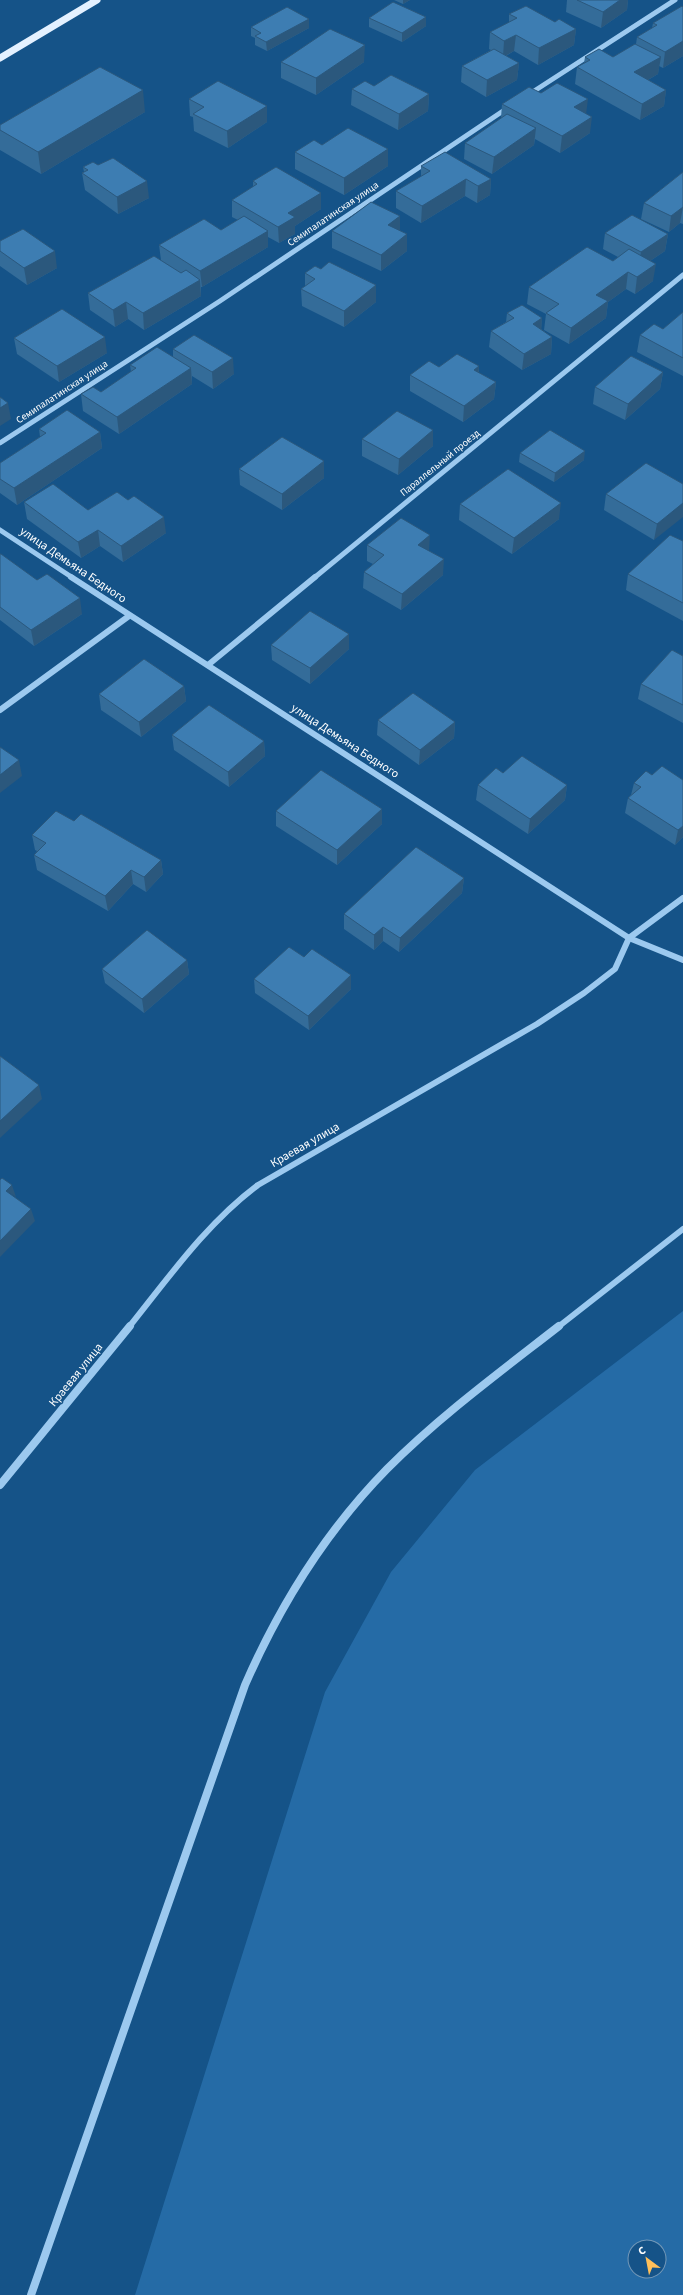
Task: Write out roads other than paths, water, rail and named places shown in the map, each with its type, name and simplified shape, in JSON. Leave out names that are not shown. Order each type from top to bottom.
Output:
[{"type":"main road","points":[[0,58],[97,0]]},
{"type":"street","points":[[524,97],[675,0]]},
{"type":"street","name":"Семипалатинская улица","points":[[0,443],[220,301],[511,106]]},
{"type":"street","name":"Параллельный проезд","points":[[208,665],[683,275]]},
{"type":"street","name":"улица Демьяна Бедного","points":[[0,530],[129,616],[208,665],[629,938],[683,960]]},
{"type":"street","points":[[0,710],[129,616]]},
{"type":"street","name":"Краевая улица","points":[[0,1485],[213,1224],[235,1202],[258,1185],[537,1024],[584,993],[615,969],[629,938],[683,898]]},
{"type":"street","points":[[31,2295],[246,1685],[274,1622],[295,1586],[321,1547],[347,1513],[380,1476],[417,1441],[488,1381],[683,1229]]}]
